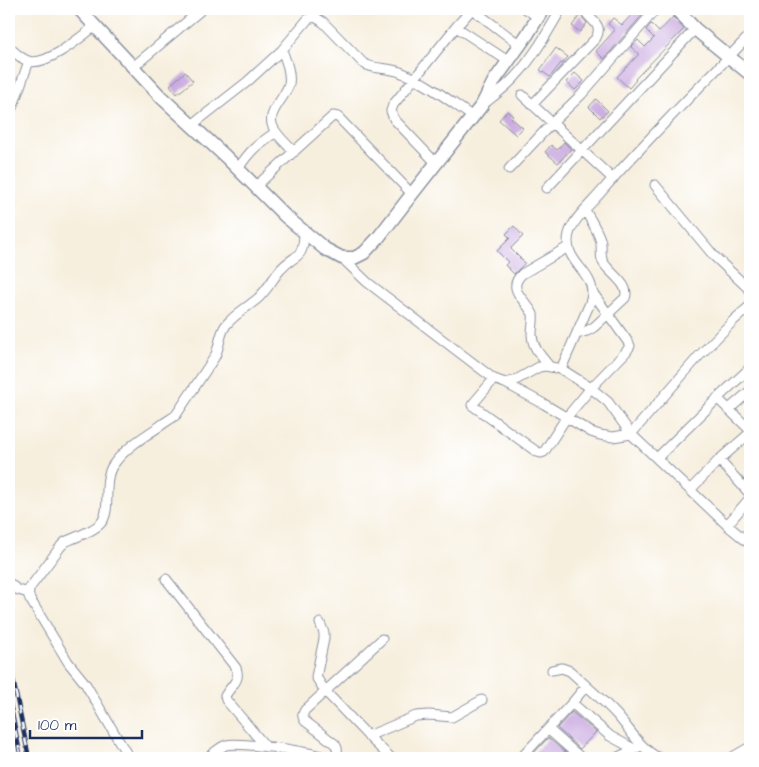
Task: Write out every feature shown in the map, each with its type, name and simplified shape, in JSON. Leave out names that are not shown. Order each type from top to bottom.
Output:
[{"type":"street","points":[[80,9],[161,97],[304,233],[325,249],[342,258],[367,282],[494,379],[505,383],[600,436],[614,437],[631,434],[699,356],[750,306]]},
{"type":"street","points":[[133,67],[202,9]]},
{"type":"street","points":[[436,163],[394,119],[391,114],[393,105],[472,9],[520,45]]},
{"type":"street","points":[[526,9],[537,18],[546,35]]},
{"type":"street","points":[[482,105],[515,77],[546,35],[561,9]]},
{"type":"street","points":[[532,105],[596,38],[599,27],[584,9]]},
{"type":"street","points":[[509,170],[552,123],[582,94],[656,9]]},
{"type":"street","points":[[676,9],[695,29],[750,74]]},
{"type":"street","points":[[192,125],[247,82],[282,50],[308,19],[316,17],[363,63],[368,66],[391,69],[415,78],[473,117]]},
{"type":"street","points":[[342,258],[354,258],[368,250],[482,105],[494,81],[537,18]]},
{"type":"street","points":[[9,47],[29,61],[41,60],[55,55],[95,26]]},
{"type":"street","points":[[456,27],[508,62]]},
{"type":"street","points":[[548,188],[695,29]]},
{"type":"street","points":[[561,369],[590,303],[592,293],[587,278],[573,259],[568,247],[572,226],[613,179],[750,35]]},
{"type":"street","points":[[282,50],[289,75],[289,84],[271,119],[272,126],[276,132],[294,152]]},
{"type":"street","points":[[9,110],[13,106],[29,61]]},
{"type":"street","points":[[522,95],[613,179]]},
{"type":"street","points":[[255,187],[331,117],[336,116],[412,194]]},
{"type":"street","points":[[238,169],[251,150],[276,132]]},
{"type":"street","points":[[655,185],[714,256],[750,290]]},
{"type":"street","points":[[577,334],[594,327],[627,294],[626,289],[602,261],[600,239],[585,210]]},
{"type":"street","points":[[129,758],[85,683],[68,662],[30,599],[28,592],[65,542],[101,523],[106,511],[106,484],[111,468],[129,448],[176,415],[214,358],[225,326],[257,299],[282,268],[299,256],[303,249],[304,233]]},
{"type":"street","points":[[550,367],[536,349],[533,341],[533,314],[514,286],[522,274],[568,247]]},
{"type":"street","points":[[494,379],[472,405],[537,452],[541,453],[547,449],[566,418],[590,388],[630,346],[592,293]]},
{"type":"street","points":[[505,383],[514,381],[539,366],[546,366],[561,369],[590,388],[608,402],[631,434],[750,544]]},
{"type":"street","points":[[657,458],[750,368]]},
{"type":"street","points":[[728,410],[750,391]]},
{"type":"street","points":[[690,490],[750,432],[717,398]]},
{"type":"street","points":[[720,460],[750,494]]},
{"type":"street","points":[[728,525],[750,498]]},
{"type":"street","points":[[166,579],[236,668],[238,678],[225,696],[226,700],[266,746]]},
{"type":"street","points":[[9,583],[21,592],[28,592]]},
{"type":"street","points":[[320,623],[324,639],[316,677],[326,691],[391,758]]},
{"type":"street","points":[[338,758],[335,744],[306,721],[302,714],[382,638]]},
{"type":"street","points":[[552,670],[565,668],[570,671],[617,715],[638,748]]},
{"type":"street","points":[[523,758],[586,686]]},
{"type":"street","points":[[368,736],[416,716],[452,717],[482,700]]},
{"type":"street","points":[[572,703],[610,736],[659,758]]},
{"type":"street","points":[[548,729],[581,758]]},
{"type":"street","points":[[207,758],[228,744],[266,746],[330,758]]},
{"type":"street","points":[[731,758],[750,747]]},
{"type":"street","points":[[616,758],[638,748]]},
{"type":"building","points":[[637,9],[645,12],[604,59],[596,51],[615,30],[608,24],[613,18],[622,25]]},
{"type":"building","points":[[580,15],[587,23],[580,32],[572,26]]},
{"type":"building","points":[[673,17],[684,29],[635,79],[629,88],[617,77],[639,54],[631,47],[638,40],[645,47],[654,38],[646,30],[651,24],[659,32]]},
{"type":"building","points":[[556,48],[568,57],[550,77],[540,70]]},
{"type":"building","points":[[185,72],[193,81],[177,94],[170,85]]},
{"type":"building","points":[[575,73],[584,81],[575,90],[566,82]]},
{"type":"building","points":[[596,99],[608,111],[600,118],[589,107]]},
{"type":"building","points":[[507,111],[513,116],[511,118],[523,128],[516,135],[499,120]]},
{"type":"building","points":[[564,142],[571,149],[558,163],[545,152],[551,145],[557,150]]},
{"type":"building","points":[[514,226],[523,236],[511,249],[525,263],[514,274],[505,265],[508,262],[497,251],[510,238],[506,234]]},
{"type":"building","points":[[572,712],[596,732],[580,749],[557,728]]},
{"type":"building","points":[[548,738],[571,757],[529,758]]},
{"type":"railway","points":[[9,660],[29,758]]},
{"type":"railway","points":[[9,699],[21,758]]}]
